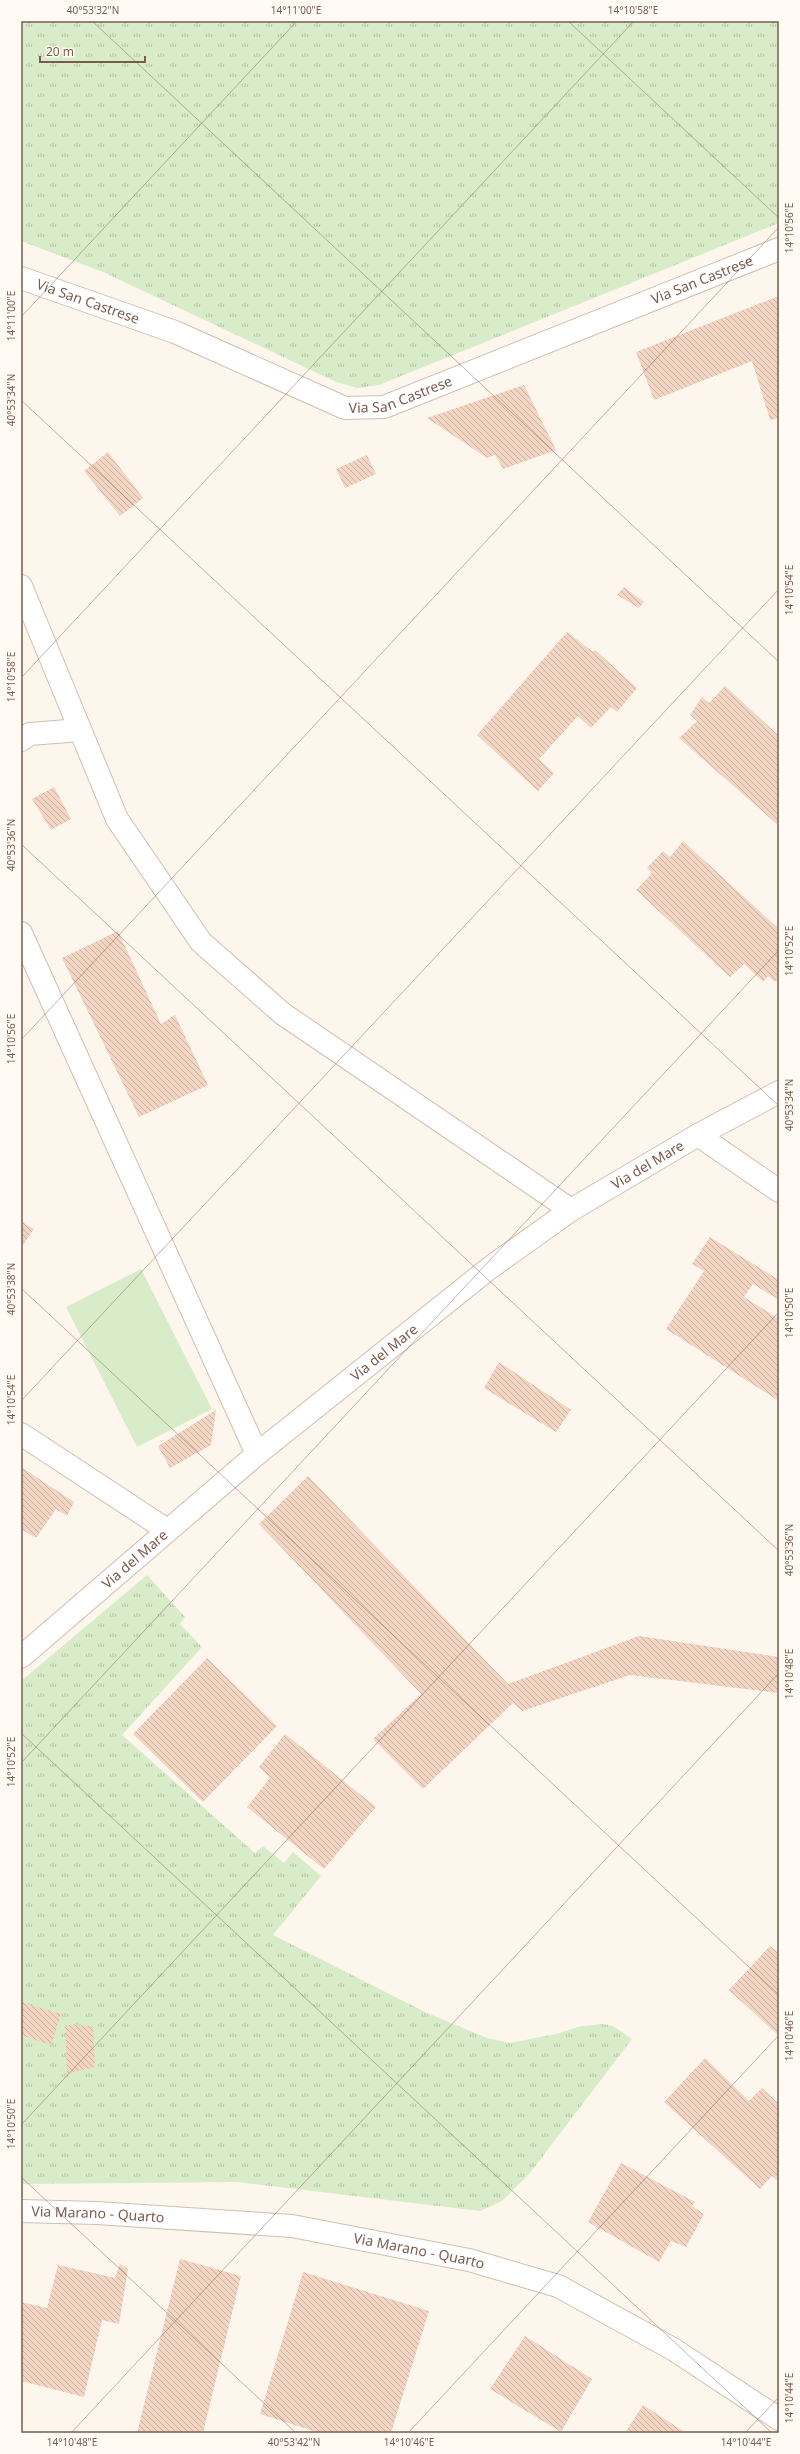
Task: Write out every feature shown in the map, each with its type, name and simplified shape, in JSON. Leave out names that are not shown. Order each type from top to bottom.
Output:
[{"type":"street","name":"Via San Castrese","points":[[21,278],[175,332],[345,408],[368,408],[384,407],[779,249]]},
{"type":"street","points":[[21,586],[117,819],[201,942],[283,1014],[571,1210]]},
{"type":"street","points":[[21,740],[30,734],[80,730]]},
{"type":"street","points":[[21,933],[257,1454]]},
{"type":"street","name":"Via del Mare","points":[[21,1657],[257,1454],[491,1267],[571,1210],[698,1135],[779,1092]]},
{"type":"street","points":[[698,1135],[779,1190]]},
{"type":"street","points":[[21,1434],[167,1530]]},
{"type":"street","name":"Via Marano - Quarto","points":[[21,2211],[97,2213],[292,2226],[469,2260],[558,2286],[673,2349],[779,2419]]},
{"type":"green space","points":[[21,21],[779,21],[779,223],[379,385],[357,388],[334,381],[103,272],[21,241]]},
{"type":"green space","points":[[141,1269],[212,1409],[137,1447],[66,1307]]},
{"type":"green space","points":[[147,1575],[185,1617],[180,1624],[202,1647],[122,1735],[255,1853],[263,1846],[284,1863],[293,1852],[321,1876],[273,1935],[427,2013],[487,2038],[510,2043],[556,2034],[578,2027],[601,2024],[613,2026],[632,2039],[530,2173],[502,2201],[480,2211],[238,2182],[21,2184],[21,1681]]},
{"type":"building","points":[[779,296],[779,418],[770,420],[752,361],[654,400],[636,352]]},
{"type":"building","points":[[524,385],[556,450],[503,469],[495,455],[487,458],[427,418]]},
{"type":"building","points":[[108,452],[143,498],[120,516],[84,471]]},
{"type":"building","points":[[367,455],[376,474],[345,488],[336,469]]},
{"type":"building","points":[[624,587],[644,602],[639,608],[617,595]]},
{"type":"building","points":[[567,632],[593,652],[595,650],[637,688],[617,712],[611,707],[591,728],[578,716],[539,759],[554,773],[538,791],[477,735]]},
{"type":"building","points":[[725,686],[779,736],[779,826],[679,738],[697,721],[690,715],[702,697],[709,703]]},
{"type":"building","points":[[54,787],[71,819],[51,830],[32,799]]},
{"type":"building","points":[[683,841],[779,929],[779,978],[775,982],[768,976],[763,982],[744,964],[730,977],[636,890],[652,873],[647,868],[663,851],[670,857]]},
{"type":"building","points":[[118,931],[161,1024],[175,1015],[208,1085],[139,1117],[62,958]]},
{"type":"building","points":[[21,1221],[34,1229],[21,1248]]},
{"type":"building","points":[[710,1237],[779,1280],[779,1300],[753,1284],[744,1297],[779,1319],[779,1401],[666,1329],[704,1271],[692,1264]]},
{"type":"building","points":[[499,1362],[571,1410],[556,1432],[484,1388]]},
{"type":"building","points":[[216,1410],[211,1445],[170,1468],[158,1446]]},
{"type":"building","points":[[21,1467],[74,1502],[67,1516],[56,1509],[36,1538],[21,1529]]},
{"type":"building","points":[[308,1476],[508,1684],[639,1636],[779,1657],[779,1693],[630,1675],[522,1711],[513,1703],[423,1789],[373,1739],[421,1694],[259,1524]]},
{"type":"building","points":[[207,1658],[277,1726],[203,1802],[133,1734]]},
{"type":"building","points":[[285,1734],[376,1807],[324,1869],[247,1807],[270,1778],[259,1767]]},
{"type":"building","points":[[770,1946],[779,1953],[779,2036],[729,1990]]},
{"type":"building","points":[[21,2002],[61,2014],[51,2045],[21,2035]]},
{"type":"building","points":[[65,2025],[93,2026],[95,2067],[67,2074]]},
{"type":"building","points":[[705,2058],[749,2101],[762,2088],[779,2104],[779,2182],[772,2176],[760,2189],[664,2102]]},
{"type":"building","points":[[621,2163],[695,2202],[692,2206],[704,2214],[686,2247],[671,2241],[659,2262],[588,2222]]},
{"type":"building","points":[[180,2259],[241,2276],[203,2433],[137,2433]]},
{"type":"building","points":[[120,2264],[128,2269],[119,2324],[102,2320],[84,2397],[21,2381],[21,2302],[47,2308],[58,2265],[115,2278]]},
{"type":"building","points":[[303,2272],[429,2311],[391,2433],[320,2433],[260,2414]]},
{"type":"building","points":[[525,2336],[592,2379],[561,2432],[490,2389]]},
{"type":"building","points":[[643,2405],[686,2433],[625,2433]]}]
